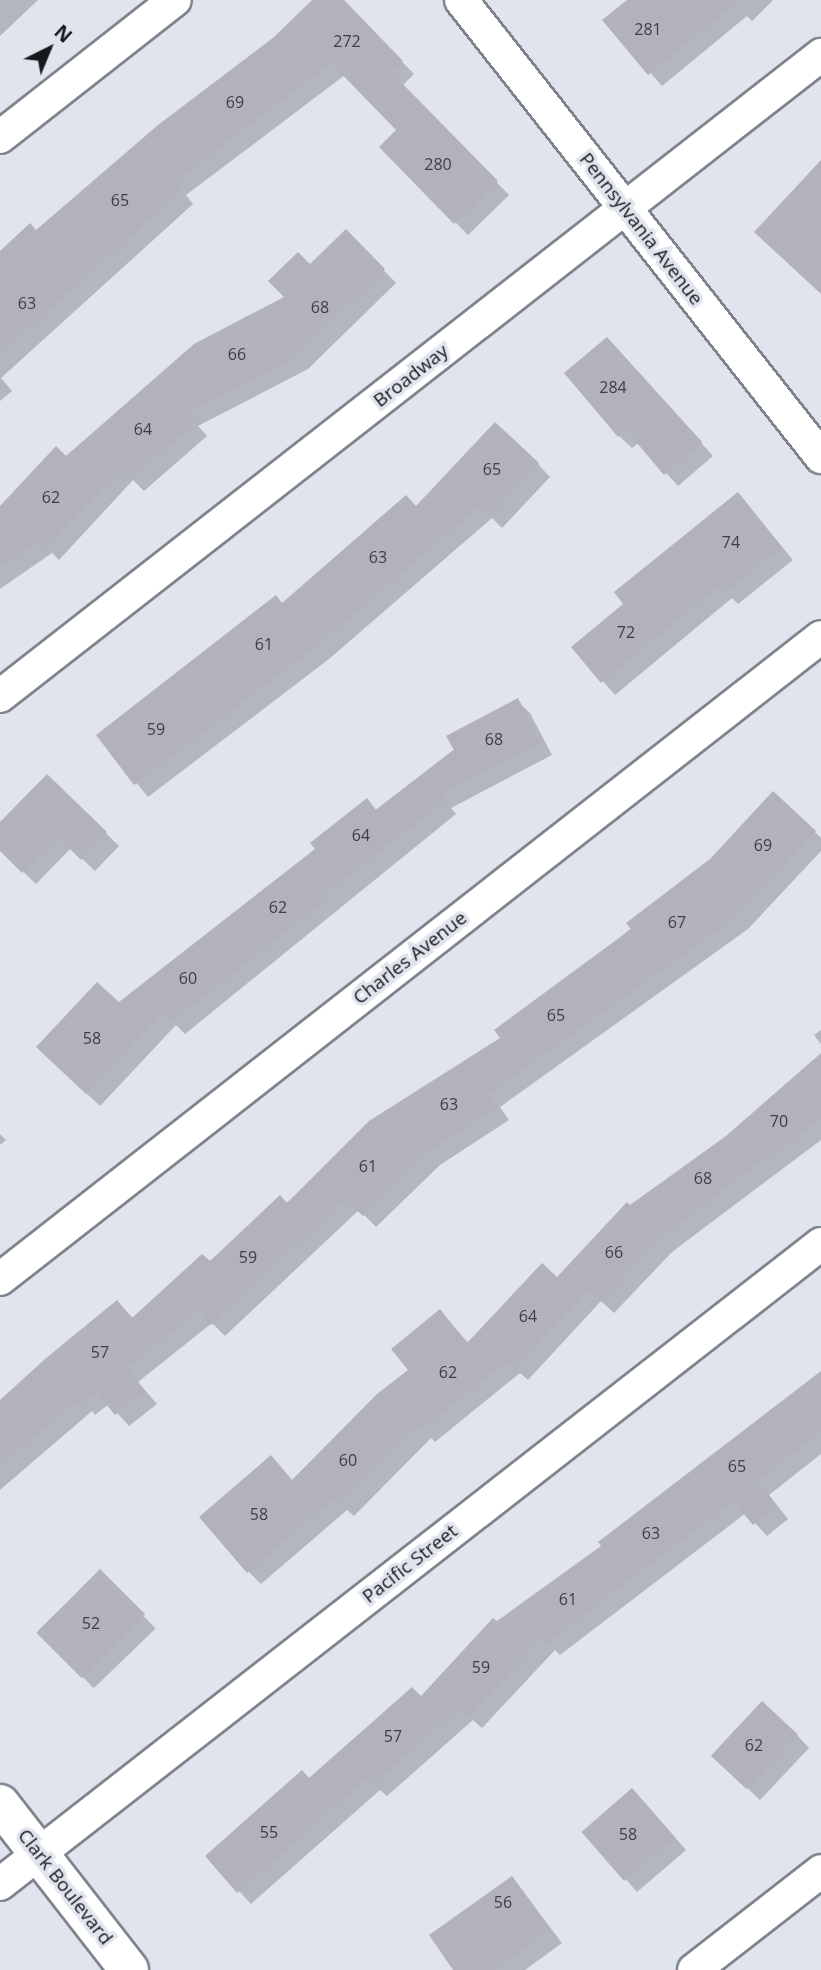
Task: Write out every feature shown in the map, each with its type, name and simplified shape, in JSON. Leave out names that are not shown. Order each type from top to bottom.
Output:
[{"type":"street","points":[[0,137],[175,0]]},
{"type":"street","name":"Pennsylvania Avenue","points":[[461,0],[821,457]]},
{"type":"street","name":"Broadway","points":[[0,696],[821,55]]},
{"type":"street","name":"Charles Avenue","points":[[0,1279],[821,637]]},
{"type":"street","name":"Pacific Street","points":[[0,1884],[821,1244]]},
{"type":"street","name":"Clark Boulevard","points":[[0,1804],[129,1970]]},
{"type":"street","points":[[694,1970],[821,1871]]},
{"type":"building","points":[[312,0],[344,0],[403,61],[391,72],[498,181],[454,224],[379,147],[396,130],[331,63],[175,182],[182,190],[0,354],[0,251],[30,223],[36,230],[158,125],[274,37]]},
{"type":"building","points":[[627,0],[739,0],[648,75],[602,20]]},
{"type":"building","points":[[821,160],[821,294],[754,232]]},
{"type":"building","points":[[346,229],[385,269],[295,357],[187,413],[196,422],[130,480],[120,469],[46,548],[38,541],[0,568],[0,506],[56,446],[66,456],[194,344],[284,297],[268,281],[298,252],[310,264]]},
{"type":"building","points":[[607,337],[702,442],[664,475],[626,430],[618,437],[564,373]]},
{"type":"building","points":[[495,422],[539,463],[489,517],[478,507],[317,646],[134,785],[96,735],[276,595],[282,603],[406,495],[416,506]]},
{"type":"building","points":[[738,492],[782,547],[724,593],[719,586],[601,683],[571,647],[623,604],[614,592]]},
{"type":"building","points":[[518,698],[541,742],[440,795],[445,801],[325,894],[328,898],[235,972],[171,1022],[163,1012],[86,1094],[36,1047],[97,982],[119,1002],[315,849],[310,843],[367,798],[376,810],[454,750],[446,736]]},
{"type":"building","points":[[47,774],[107,832],[81,860],[57,836],[22,873],[0,851],[0,822]]},
{"type":"building","points":[[773,791],[816,831],[736,917],[489,1094],[497,1107],[427,1152],[363,1216],[345,1199],[211,1325],[198,1311],[127,1368],[145,1391],[115,1415],[96,1392],[82,1404],[78,1400],[0,1466],[0,1400],[45,1359],[117,1300],[132,1318],[202,1254],[210,1261],[280,1195],[287,1203],[369,1121],[500,1038],[494,1030],[631,929],[626,923],[710,859]]},
{"type":"building","points":[[821,1053],[821,1117],[768,1162],[765,1158],[659,1239],[601,1302],[588,1290],[514,1369],[506,1362],[421,1430],[418,1426],[340,1505],[334,1498],[247,1573],[199,1517],[271,1455],[292,1480],[377,1394],[408,1370],[391,1349],[440,1309],[467,1343],[542,1263],[557,1277],[627,1202],[630,1205],[726,1136]]},
{"type":"building","points":[[821,1371],[821,1431],[758,1481],[777,1506],[753,1525],[733,1501],[546,1644],[542,1638],[468,1717],[459,1708],[373,1785],[367,1778],[237,1893],[205,1856],[302,1770],[309,1778],[412,1687],[421,1696],[493,1618],[497,1621],[601,1546],[598,1542]]},
{"type":"building","points":[[100,1569],[145,1614],[82,1678],[36,1633]]},
{"type":"building","points":[[762,1701],[798,1734],[747,1789],[711,1756]]},
{"type":"building","points":[[632,1788],[675,1837],[624,1881],[581,1832]]},
{"type":"building","points":[[512,1876],[551,1929],[495,1970],[453,1970],[429,1935]]}]
